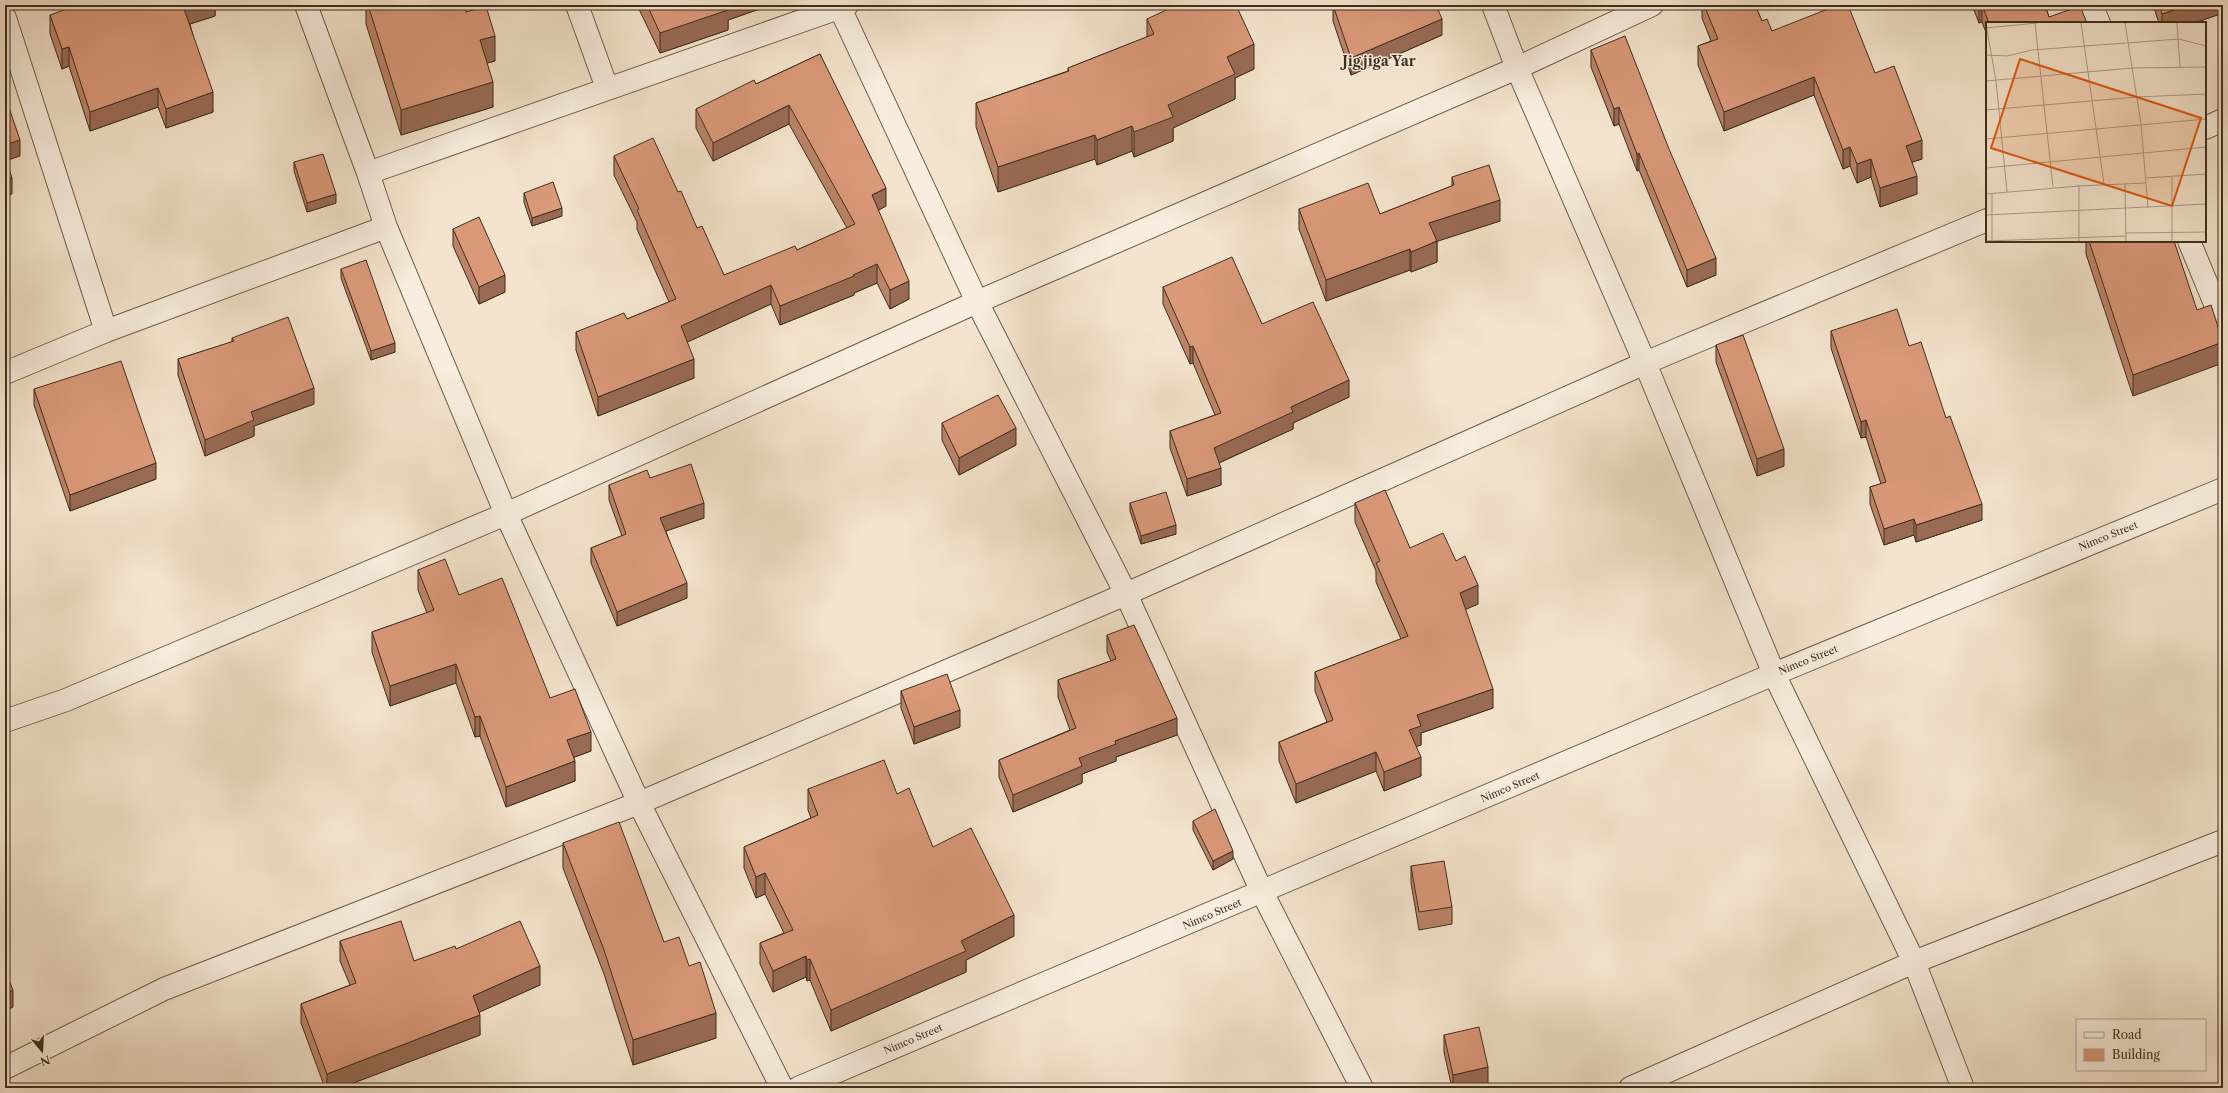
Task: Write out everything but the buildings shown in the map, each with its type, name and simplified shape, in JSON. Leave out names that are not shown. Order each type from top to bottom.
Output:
[{"type":"street","points":[[306,5],[368,173],[386,227],[506,514],[639,803],[782,1088]]},
{"type":"street","points":[[577,5],[607,88]]},
{"type":"street","points":[[1493,5],[1517,68],[1644,363],[1774,674],[1914,962],[1963,1088]]},
{"type":"street","points":[[5,722],[66,700],[506,514],[977,302],[1517,68],[1652,5]]},
{"type":"street","points":[[2091,5],[2099,22]]},
{"type":"street","points":[[368,173],[607,88],[844,7],[977,302],[1126,594],[1262,892],[1362,1088]]},
{"type":"street","points":[[5,18],[106,331]]},
{"type":"street","points":[[2206,128],[2223,120]]},
{"type":"street","points":[[5,1068],[164,989],[639,803],[1126,594],[1644,363],[1986,220]]},
{"type":"street","points":[[5,373],[106,331],[386,227]]},
{"type":"street","points":[[2189,242],[2223,323]]},
{"type":"street","name":"Nimco Street","points":[[798,1088],[1774,674],[2223,489]]},
{"type":"street","points":[[1630,1088],[1914,962],[2223,841]]},
{"type":"district","name":"Jigjiga Yar","points":[[1379,61]]}]
